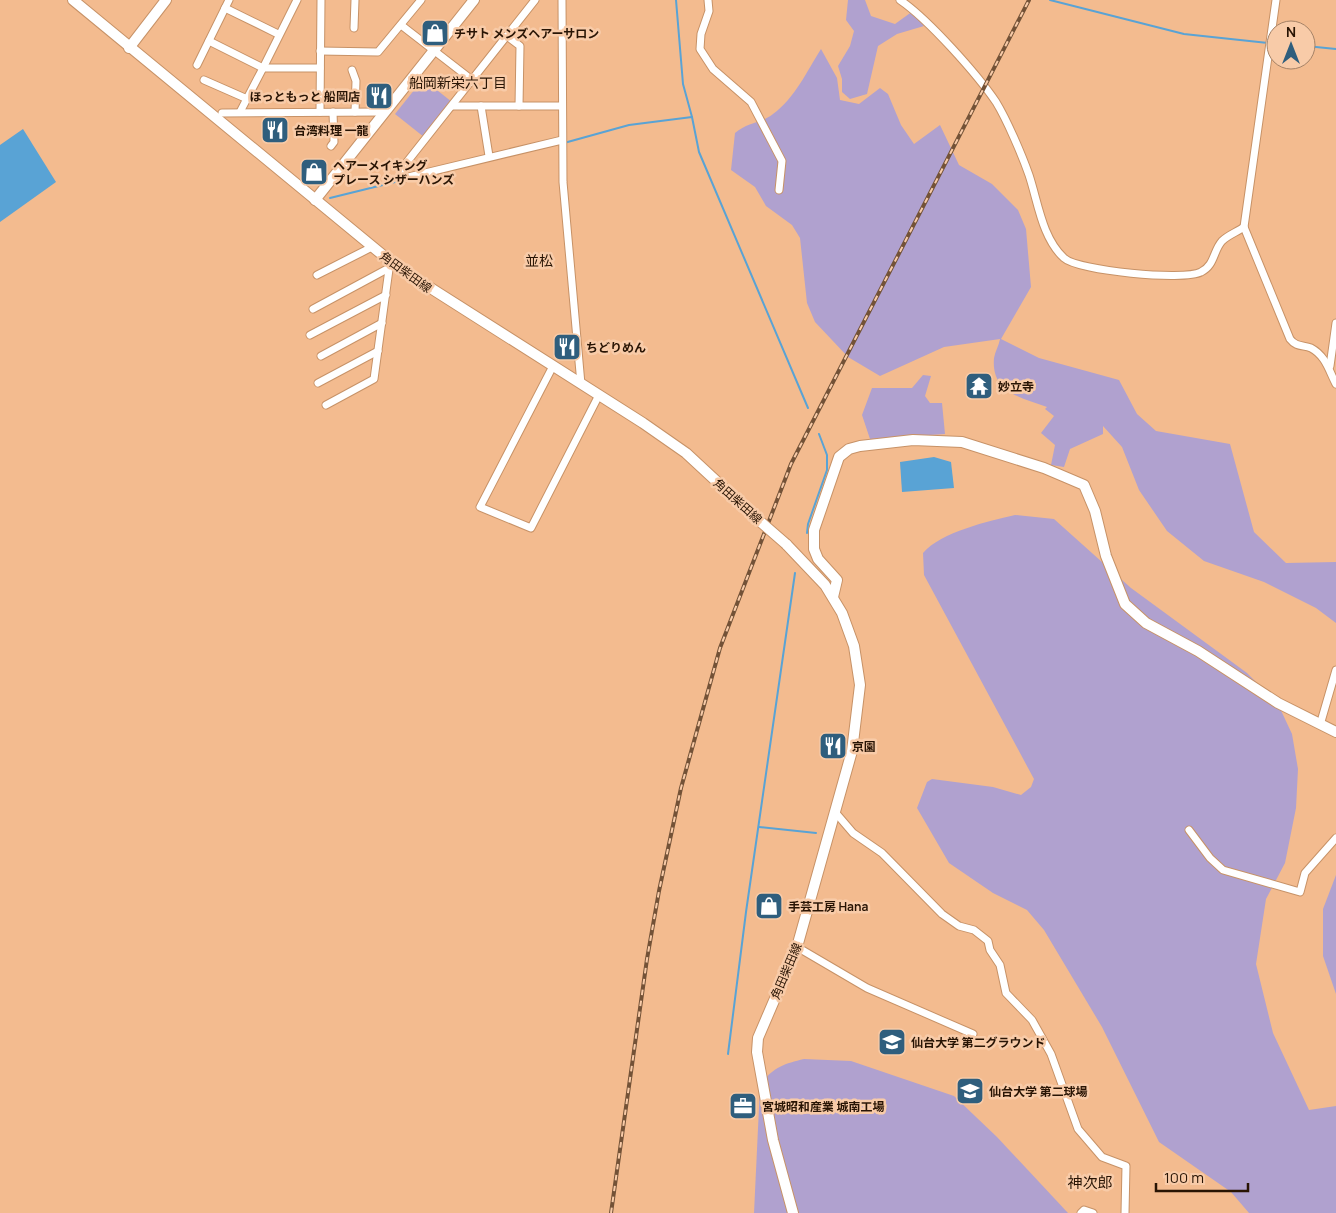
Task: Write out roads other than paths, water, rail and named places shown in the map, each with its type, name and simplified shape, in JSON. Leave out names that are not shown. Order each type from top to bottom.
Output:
[{"type":"main road","name":"角田柴田線","points":[[73,0],[372,247],[390,265],[553,366],[686,453],[786,544],[825,585],[833,597],[842,613],[852,639],[860,685],[855,735],[797,947],[762,1026],[757,1052],[773,1140],[793,1213]]},
{"type":"main road","points":[[129,48],[166,0]]},
{"type":"main road","points":[[315,200],[474,0]]},
{"type":"main road","points":[[833,597],[837,580],[818,559],[813,538],[818,513],[839,457],[849,449],[891,442],[940,439],[962,442],[1044,468],[1084,485],[1095,511],[1106,556],[1125,604],[1130,610],[1146,623],[1198,651],[1278,703],[1336,732]]},
{"type":"street","points":[[197,65],[229,0]]},
{"type":"street","points":[[240,112],[245,98],[263,68],[278,34],[297,0]]},
{"type":"street","points":[[320,0],[320,112]]},
{"type":"street","points":[[354,28],[355,0]]},
{"type":"street","points":[[535,0],[403,167],[402,178],[489,156],[562,142]]},
{"type":"street","points":[[562,0],[561,106],[563,182],[581,384]]},
{"type":"street","points":[[708,0],[709,11],[701,34],[700,49],[713,69],[752,102],[782,161],[779,190]]},
{"type":"street","points":[[900,0],[911,8],[946,44],[996,103],[1028,173],[1054,247],[1069,262],[1082,267],[1150,274],[1192,275],[1211,264],[1223,240],[1244,227]]},
{"type":"street","points":[[1276,0],[1244,227],[1290,339],[1297,345],[1312,349],[1330,366]]},
{"type":"street","points":[[320,51],[378,52],[401,25],[416,2]]},
{"type":"street","points":[[226,8],[278,34]]},
{"type":"street","points":[[401,25],[472,80]]},
{"type":"street","points":[[507,36],[520,46],[519,106]]},
{"type":"street","points":[[209,41],[263,68],[320,68]]},
{"type":"street","points":[[352,70],[356,81],[355,112]]},
{"type":"street","points":[[204,80],[245,98]]},
{"type":"street","points":[[453,106],[561,106]]},
{"type":"street","points":[[481,106],[489,156]]},
{"type":"street","points":[[330,146],[334,142],[333,112]]},
{"type":"street","points":[[222,113],[385,112]]},
{"type":"street","points":[[317,275],[372,247]]},
{"type":"street","points":[[326,405],[374,379],[390,265]]},
{"type":"street","points":[[313,309],[390,265]]},
{"type":"street","points":[[310,335],[386,295]]},
{"type":"street","points":[[321,356],[382,323]]},
{"type":"street","points":[[1336,324],[1330,366],[1336,384]]},
{"type":"street","points":[[318,383],[378,351]]},
{"type":"street","points":[[553,366],[480,507],[532,528],[598,395]]},
{"type":"street","points":[[1320,725],[1336,670]]},
{"type":"street","points":[[834,812],[853,833],[882,853],[942,914],[960,926],[974,930],[988,941],[990,950],[1000,964],[1006,993],[1032,1020],[1051,1054],[1078,1129],[1102,1157],[1126,1166],[1125,1213]]},
{"type":"street","points":[[1190,830],[1210,858],[1223,870],[1300,892],[1305,873],[1336,838]]},
{"type":"street","points":[[797,947],[867,988],[973,1034]]},
{"type":"street","points":[[1081,1213],[1084,1210],[1093,1213]]},
{"type":"water","points":[[23,129],[56,182],[0,222],[0,145]]},
{"type":"water","points":[[934,457],[951,462],[954,488],[902,492],[900,462]]},
{"type":"waterway","points":[[676,0],[683,84],[692,117]]},
{"type":"waterway","points":[[1050,0],[1184,34],[1266,43]]},
{"type":"waterway","points":[[1316,47],[1336,49]]},
{"type":"waterway","points":[[564,143],[629,125],[692,117],[699,152],[808,408]]},
{"type":"waterway","points":[[330,198],[399,181]]},
{"type":"waterway","points":[[807,533],[808,524],[827,470],[827,455],[819,434]]},
{"type":"waterway","points":[[728,1054],[746,912],[795,573]]},
{"type":"waterway","points":[[759,827],[816,833]]},
{"type":"railway","points":[[611,1213],[647,959],[659,891],[681,788],[720,648],[791,464],[1029,0]]},
{"type":"place","name":"チサト メンズヘアーサロン","points":[[435,33]]},
{"type":"place","name":"ほっともっと 船岡店","points":[[379,96]]},
{"type":"place","name":"台湾料理 一龍","points":[[275,130]]},
{"type":"place","name":"ヘアーメイキング プレース シザーハンズ","points":[[314,172]]},
{"type":"place","name":"ちどりめん","points":[[567,347]]},
{"type":"place","name":"妙立寺","points":[[979,386]]},
{"type":"place","name":"京園","points":[[833,746]]},
{"type":"place","name":"手芸工房 Hana","points":[[769,906]]},
{"type":"place","name":"仙台大学 第二グラウンド","points":[[892,1042]]},
{"type":"place","name":"仙台大学 第二球場","points":[[970,1091]]},
{"type":"place","name":"宮城昭和産業 城南工場","points":[[743,1106]]},
{"type":"district","name":"船岡新栄六丁目","points":[[458,82]]},
{"type":"district","name":"並松","points":[[539,260]]},
{"type":"district","name":"神次郎","points":[[1090,1182]]}]
